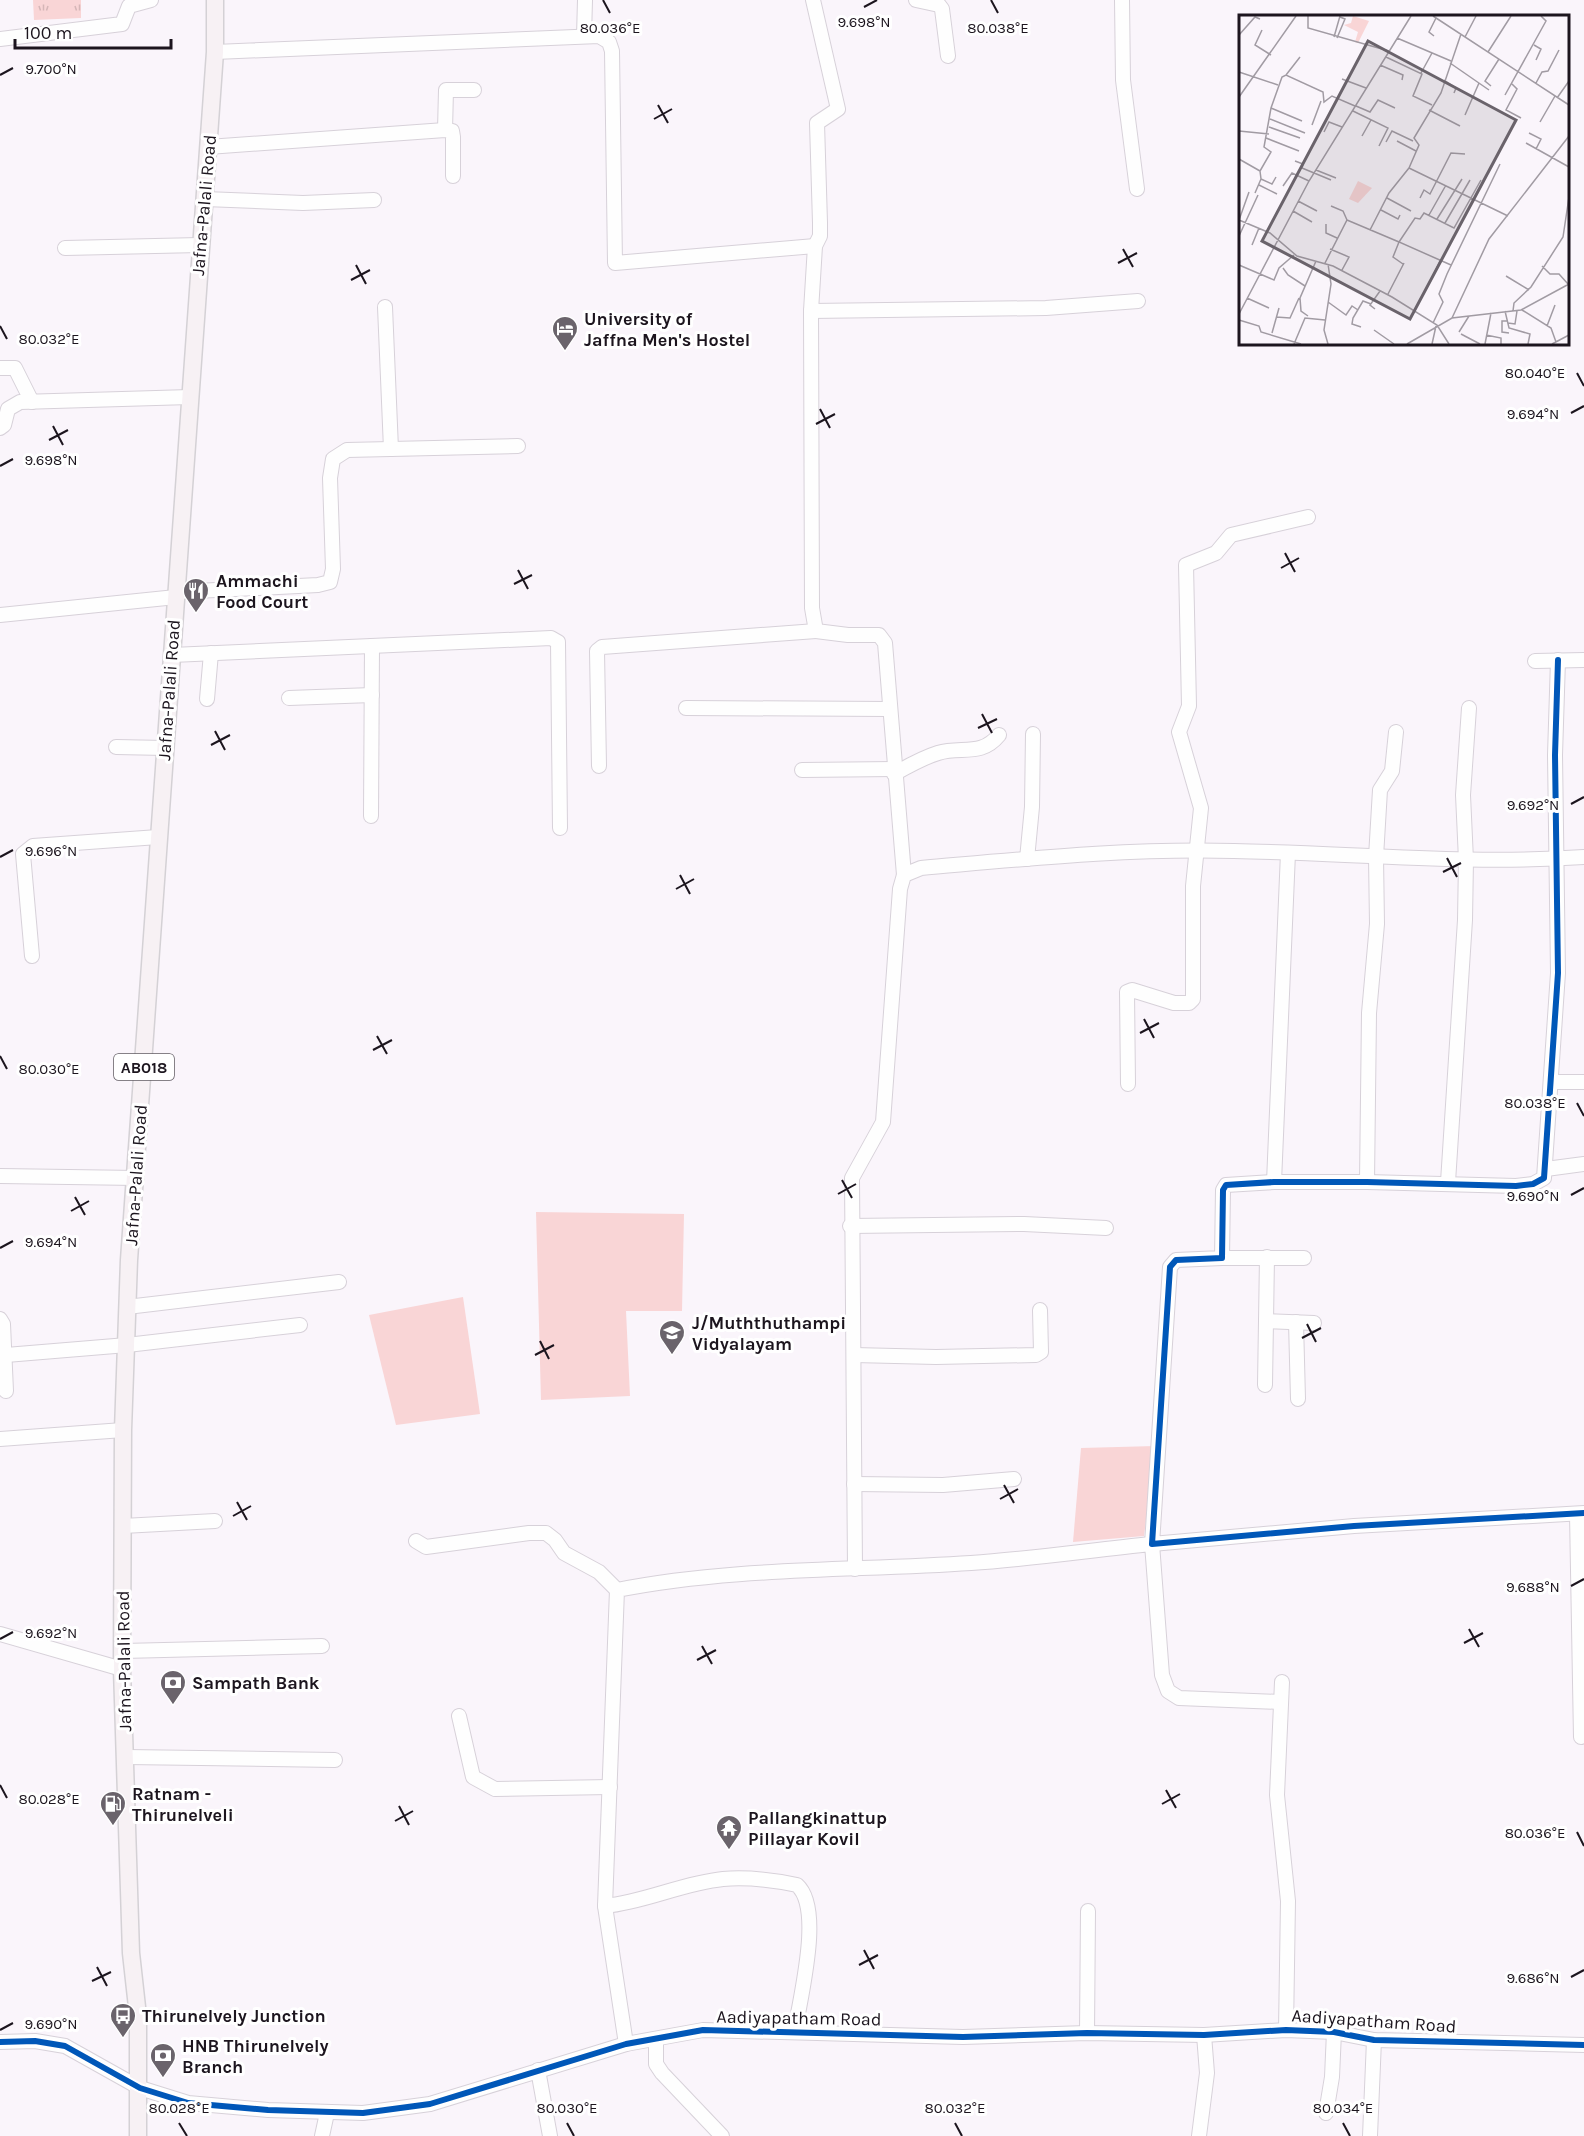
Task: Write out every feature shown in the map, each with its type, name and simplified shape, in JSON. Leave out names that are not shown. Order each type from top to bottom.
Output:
[{"type":"main road","name":"Jafna-Palali Road","points":[[138,2136],[140,2088],[138,2016],[131,1953],[122,1669],[123,1430],[127,1307],[158,837],[205,199],[215,52],[216,0]]},
{"type":"street","points":[[0,39],[122,24],[129,6],[151,0]]},
{"type":"street","points":[[584,36],[585,0]]},
{"type":"street","points":[[813,0],[838,109],[817,123],[820,236],[815,246],[811,311],[812,608],[816,631]]},
{"type":"street","points":[[916,0],[939,5],[942,9],[948,56]]},
{"type":"street","points":[[1122,0],[1123,80],[1137,189]]},
{"type":"street","points":[[215,52],[599,36],[609,42],[612,51],[615,263],[815,246]]},
{"type":"street","points":[[445,130],[446,90],[474,90]]},
{"type":"street","points":[[208,147],[445,130],[452,131],[453,176]]},
{"type":"street","points":[[205,199],[303,203],[374,200]]},
{"type":"street","points":[[65,248],[200,245]]},
{"type":"street","points":[[811,311],[1046,308],[1138,301]]},
{"type":"street","points":[[385,307],[391,449]]},
{"type":"street","points":[[0,368],[15,368],[32,402]]},
{"type":"street","points":[[0,428],[4,425],[8,409],[12,405],[32,402],[190,397]]},
{"type":"street","points":[[0,615],[176,594],[318,585],[330,582],[333,568],[330,478],[333,459],[347,450],[518,446]]},
{"type":"street","points":[[1128,1084],[1127,992],[1132,990],[1174,1003],[1189,1003],[1193,999],[1193,886],[1199,796],[1179,732],[1189,706],[1186,565],[1216,553],[1231,535],[1308,517]]},
{"type":"street","points":[[599,766],[597,651],[602,647],[816,631],[879,635],[883,638],[904,874],[900,890],[882,1122],[852,1178],[850,1226],[854,1355],[855,1569]]},
{"type":"street","points":[[172,655],[551,638],[558,642],[560,828]]},
{"type":"street","points":[[371,816],[372,646]]},
{"type":"street","points":[[207,699],[211,653]]},
{"type":"street","points":[[1222,1258],[1223,1190],[1226,1185],[1274,1182],[1533,1184],[1544,1178],[1558,973],[1555,755],[1558,660]]},
{"type":"street","points":[[1535,661],[1584,660]]},
{"type":"street","points":[[289,698],[372,695]]},
{"type":"street","points":[[686,708],[889,709]]},
{"type":"street","points":[[1448,1182],[1461,1013],[1466,860],[1463,795],[1470,708]]},
{"type":"street","points":[[1366,1182],[1369,1013],[1377,924],[1376,857],[1380,790],[1392,771],[1396,732]]},
{"type":"street","points":[[802,770],[894,771],[941,752],[985,748],[999,735]]},
{"type":"street","points":[[1027,859],[1032,807],[1033,735]]},
{"type":"street","points":[[116,747],[165,748]]},
{"type":"street","points":[[32,956],[23,854],[28,849],[33,846],[158,837]]},
{"type":"street","points":[[904,874],[921,868],[1094,853],[1197,851],[1466,860],[1584,857]]},
{"type":"street","points":[[1274,1182],[1288,853]]},
{"type":"street","points":[[1552,1082],[1584,1082]]},
{"type":"street","points":[[1546,1169],[1584,1164]]},
{"type":"street","points":[[0,1176],[137,1178]]},
{"type":"street","points":[[850,1226],[1024,1224],[1106,1228]]},
{"type":"street","points":[[1265,1385],[1267,1257]]},
{"type":"street","points":[[1280,1702],[1179,1698],[1168,1691],[1160,1664],[1152,1544],[1170,1267],[1176,1260],[1304,1258]]},
{"type":"street","points":[[127,1307],[339,1282]]},
{"type":"street","points":[[854,1355],[936,1357],[1035,1355],[1041,1353],[1040,1310]]},
{"type":"street","points":[[0,1319],[3,1324],[6,1355],[6,1391]]},
{"type":"street","points":[[1266,1321],[1314,1323]]},
{"type":"street","points":[[1296,1322],[1298,1399]]},
{"type":"street","points":[[6,1355],[127,1345],[300,1325]]},
{"type":"street","points":[[0,1438],[123,1430]]},
{"type":"street","points":[[854,1485],[943,1485],[1014,1479]]},
{"type":"street","points":[[617,1590],[674,1580],[972,1563],[1354,1526],[1580,1514],[1581,1737]]},
{"type":"street","points":[[123,1526],[215,1521]]},
{"type":"street","points":[[416,1541],[426,1547],[529,1533],[546,1533],[555,1540],[564,1553],[599,1572],[617,1590],[605,1906],[626,2044]]},
{"type":"street","points":[[0,1634],[122,1669]]},
{"type":"street","points":[[123,1651],[322,1646]]},
{"type":"street","points":[[1282,1682],[1277,1795],[1288,1901],[1286,2030]]},
{"type":"street","points":[[459,1716],[473,1777],[495,1789],[610,1787]]},
{"type":"street","points":[[126,1757],[335,1760]]},
{"type":"street","points":[[605,1906],[628,1904],[720,1880],[744,1878],[797,1885],[801,1889],[806,1908],[810,1953],[795,2032]]},
{"type":"street","points":[[1087,2033],[1088,1911]]},
{"type":"street","name":"Aadiyapatham Road","points":[[0,2042],[35,2041],[65,2046],[140,2088],[188,2103],[327,2113],[363,2113],[430,2104],[626,2044],[703,2030],[963,2037],[1087,2033],[1204,2035],[1286,2030],[1334,2032],[1374,2040],[1584,2045]]},
{"type":"street","points":[[1326,2113],[1332,2077],[1334,2032]]},
{"type":"street","points":[[1199,2136],[1208,2073],[1204,2035]]},
{"type":"street","points":[[656,2039],[656,2064],[662,2073],[722,2136]]},
{"type":"street","points":[[1370,2136],[1374,2040]]},
{"type":"street","points":[[538,2070],[550,2136]]},
{"type":"street","points":[[322,2136],[327,2113]]},
{"type":"green space","points":[[33,0],[81,0],[81,18],[34,20]]},
{"type":"green space","points":[[536,1212],[684,1214],[682,1311],[626,1311],[630,1396],[541,1400]]},
{"type":"green space","points":[[463,1297],[480,1414],[396,1425],[369,1315]]},
{"type":"green space","points":[[1155,1446],[1144,1536],[1073,1542],[1081,1448]]},
{"type":"cycle path","points":[[1558,660],[1555,755],[1558,973],[1544,1178],[1533,1184],[1516,1186],[1367,1182],[1274,1182],[1226,1185],[1223,1190],[1222,1258],[1176,1260],[1170,1267],[1152,1544],[1354,1526],[1584,1513]]},
{"type":"cycle path","points":[[0,2042],[35,2041],[65,2046],[140,2088],[188,2103],[268,2110],[363,2113],[430,2104],[626,2044],[703,2030],[963,2037],[1087,2033],[1204,2035],[1286,2030],[1334,2032],[1374,2040],[1584,2045]]},
{"type":"place","name":"University of Jaffna Men's Hostel","points":[[565,352]]},
{"type":"place","name":"Ammachi Food Court","points":[[196,614]]},
{"type":"place","name":"J/Muththuthampi Vidyalayam","points":[[672,1356]]},
{"type":"place","name":"Sampath Bank","points":[[173,1706]]},
{"type":"place","name":"Ratnam - Thirunelveli","points":[[113,1827]]},
{"type":"place","name":"Pallangkinattup Pillayar Kovil","points":[[729,1851]]},
{"type":"place","name":"Thirunelvely Junction","points":[[123,2039]]},
{"type":"place","name":"HNB Thirunelvely Branch","points":[[163,2079]]}]
